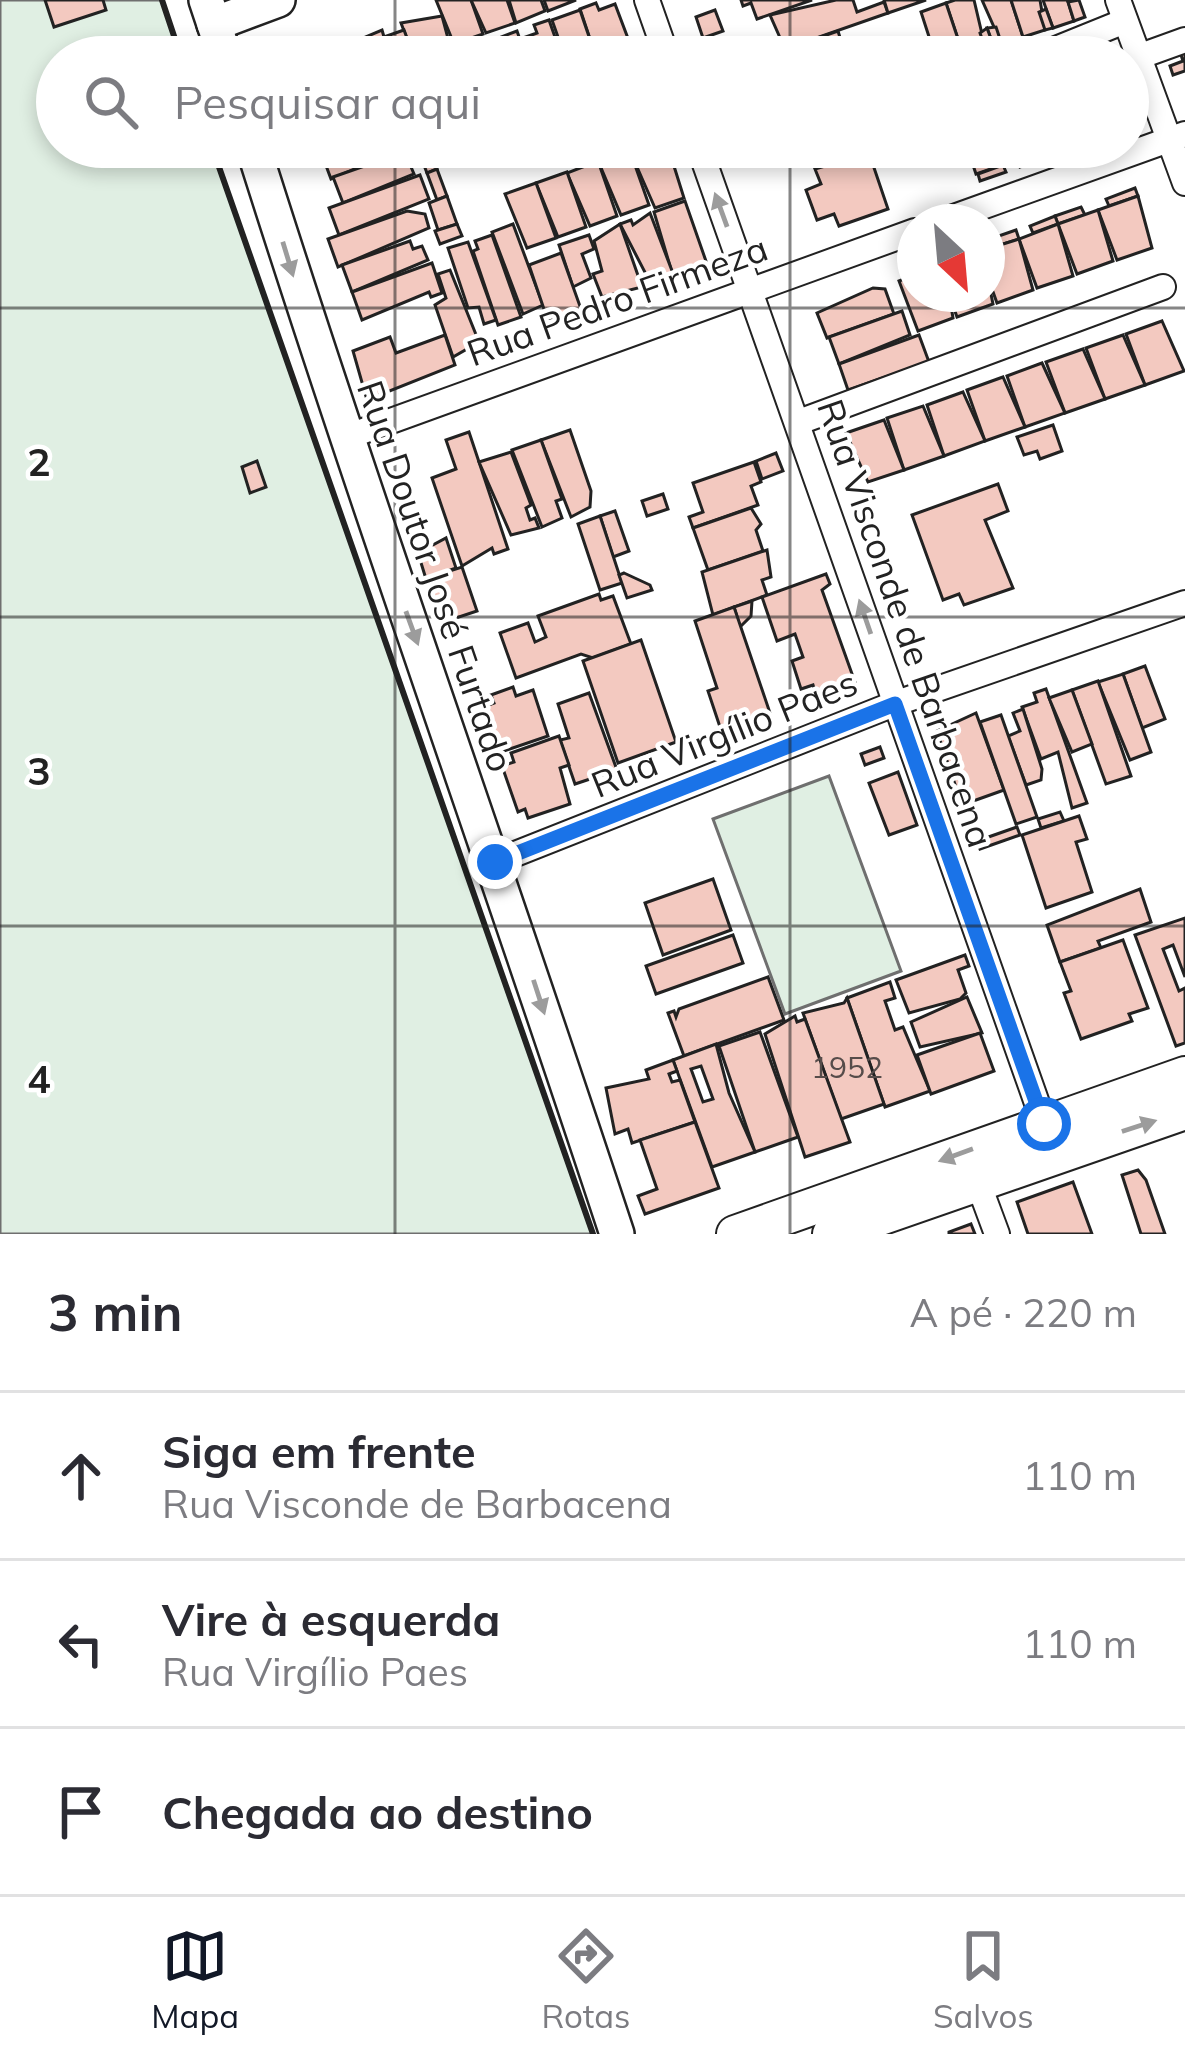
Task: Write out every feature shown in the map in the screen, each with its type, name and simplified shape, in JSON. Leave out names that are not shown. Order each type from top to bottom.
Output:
[{"type":"main road","points":[[735,1234],[1185,1075]]},
{"type":"main road","points":[[830,1234],[1185,1111]]},
{"type":"street","points":[[210,12],[278,0]]},
{"type":"street","points":[[647,0],[660,36]]},
{"type":"street","points":[[1075,36],[1122,11]]},
{"type":"street","points":[[1149,53],[1185,40]]},
{"type":"street","points":[[1149,80],[1177,137],[1185,183]]},
{"type":"street","name":"Rua Doutor José Furtado","points":[[260,168],[344,438],[495,862],[617,1234]]},
{"type":"street","name":"Rua Visconde de Barbacena","points":[[706,168],[1044,1124]]},
{"type":"street","points":[[990,204],[1091,168]]},
{"type":"street","name":"Rua Pedro Firmeza","points":[[344,438],[897,237]]},
{"type":"street","points":[[799,422],[1162,287]]},
{"type":"street","name":"Rua Virgílio Paes","points":[[495,862],[895,704],[1185,603]]},
{"type":"street","points":[[977,1180],[997,1234]]},
{"type":"green space","points":[[0,0],[162,0],[174,36],[36,36],[36,168],[219,168],[593,1234],[0,1234]]},
{"type":"green space","points":[[829,776],[901,971],[785,1014],[713,819]]},
{"type":"building","points":[[45,0],[103,0],[106,10],[54,27]]},
{"type":"building","points":[[436,0],[471,0],[483,34],[451,36]]},
{"type":"building","points":[[471,0],[507,0],[515,23],[486,33]]},
{"type":"building","points":[[509,0],[541,0],[545,11],[516,23]]},
{"type":"building","points":[[544,0],[576,0],[548,11]]},
{"type":"building","points":[[741,0],[812,0],[757,19],[751,3],[743,6]]},
{"type":"building","points":[[836,0],[853,0],[857,12],[884,2],[888,13],[822,36],[779,36],[770,15]]},
{"type":"building","points":[[884,0],[926,0],[888,13]]},
{"type":"building","points":[[974,0],[982,36],[957,36],[946,3]]},
{"type":"building","points":[[982,0],[1011,0],[1023,36],[998,36]]},
{"type":"building","points":[[1011,0],[1040,0],[1045,30],[1023,36]]},
{"type":"building","points":[[1043,0],[1073,0],[1068,2],[1074,21],[1053,28]]},
{"type":"building","points":[[1079,0],[1085,17],[1074,21],[1068,2]]},
{"type":"building","points":[[596,3],[599,10],[615,4],[627,36],[589,36],[580,9]]},
{"type":"building","points":[[946,3],[957,36],[929,36],[921,12]]},
{"type":"building","points":[[1046,9],[1053,28],[1045,30],[1039,12]]},
{"type":"building","points":[[580,10],[589,36],[558,36],[552,20]]},
{"type":"building","points":[[715,10],[723,31],[702,36],[696,17]]},
{"type":"building","points":[[442,16],[447,36],[406,36],[401,23]]},
{"type":"building","points":[[549,20],[555,36],[529,36],[537,33],[534,25]]},
{"type":"building","points":[[1185,51],[1185,71],[1173,75],[1170,66],[1183,61],[1180,52]]},
{"type":"building","points":[[327,168],[357,168],[331,179]]},
{"type":"building","points":[[359,168],[411,168],[414,174],[343,203],[333,177]]},
{"type":"building","points":[[600,168],[617,216],[590,226],[567,173]]},
{"type":"building","points":[[601,168],[636,168],[649,205],[621,215]]},
{"type":"building","points":[[637,168],[675,168],[684,198],[655,208]]},
{"type":"building","points":[[874,168],[888,209],[839,226],[834,214],[817,220],[806,190],[821,184],[815,169]]},
{"type":"building","points":[[995,168],[1006,172],[980,181],[978,174]]},
{"type":"building","points":[[437,169],[447,196],[437,200],[427,173]]},
{"type":"building","points":[[567,172],[586,227],[558,237],[536,183]]},
{"type":"building","points":[[420,175],[429,199],[339,235],[329,208]]},
{"type":"building","points":[[536,183],[556,238],[527,248],[505,194]]},
{"type":"building","points":[[1135,188],[1138,196],[1109,206],[1106,199]]},
{"type":"building","points":[[447,196],[457,224],[438,230],[429,203]]},
{"type":"building","points":[[1138,196],[1152,248],[1117,260],[1098,210]]},
{"type":"building","points":[[685,201],[707,264],[673,276],[654,212]]},
{"type":"building","points":[[1081,207],[1085,215],[1058,224],[1055,216]]},
{"type":"building","points":[[1098,210],[1113,261],[1077,274],[1058,224]]},
{"type":"building","points":[[407,211],[425,214],[429,228],[338,267],[328,239]]},
{"type":"building","points":[[650,213],[674,276],[651,284],[620,224],[631,220],[633,225]]},
{"type":"building","points":[[1055,216],[1058,224],[1033,233],[1030,226]]},
{"type":"building","points":[[457,224],[462,236],[440,244],[435,231]]},
{"type":"building","points":[[513,224],[543,305],[523,314],[492,232]]},
{"type":"building","points":[[620,224],[642,287],[602,297],[593,274],[602,271],[594,241]]},
{"type":"building","points":[[1058,224],[1073,276],[1037,288],[1019,239]]},
{"type":"building","points":[[1016,230],[1019,239],[1005,243],[1005,234]]},
{"type":"building","points":[[492,235],[521,317],[498,325],[473,251],[478,249],[475,241]]},
{"type":"building","points":[[589,235],[594,249],[582,254],[591,278],[573,287],[559,245]]},
{"type":"building","points":[[1019,239],[1033,290],[1005,300],[1005,243]]},
{"type":"building","points":[[410,241],[413,249],[422,246],[428,260],[352,292],[342,265]]},
{"type":"building","points":[[468,242],[496,320],[484,324],[479,307],[468,308],[448,248]]},
{"type":"building","points":[[561,253],[581,309],[548,321],[529,265]]},
{"type":"building","points":[[432,263],[442,293],[431,297],[429,292],[362,320],[352,292]]},
{"type":"building","points":[[450,270],[479,342],[453,357],[435,305],[446,298],[438,274]]},
{"type":"building","points":[[873,288],[885,289],[894,314],[827,338],[817,313]]},
{"type":"building","points":[[899,312],[910,335],[839,364],[829,337]]},
{"type":"building","points":[[911,312],[952,312],[953,318],[918,331]]},
{"type":"building","points":[[1162,321],[1184,371],[1145,385],[1126,334]]},
{"type":"building","points":[[445,335],[455,365],[367,400],[353,351],[390,337],[396,353]]},
{"type":"building","points":[[919,335],[929,362],[848,390],[839,364]]},
{"type":"building","points":[[1123,335],[1145,385],[1105,399],[1086,348]]},
{"type":"building","points":[[1083,349],[1105,399],[1065,413],[1046,362]]},
{"type":"building","points":[[1042,363],[1065,413],[1025,427],[1007,376]]},
{"type":"building","points":[[1003,377],[1025,427],[985,441],[967,390]]},
{"type":"building","points":[[963,392],[985,441],[944,456],[927,405]]},
{"type":"building","points":[[923,406],[944,456],[904,470],[887,418]]},
{"type":"building","points":[[884,420],[904,470],[868,482],[846,433]]},
{"type":"building","points":[[1053,425],[1062,451],[1040,459],[1037,451],[1024,455],[1017,437]]},
{"type":"building","points":[[570,430],[591,491],[590,507],[571,517],[541,440]]},
{"type":"building","points":[[469,432],[508,549],[494,554],[492,548],[462,566],[432,478],[456,469],[446,440]]},
{"type":"building","points":[[541,440],[562,499],[556,501],[562,518],[542,527],[512,450]]},
{"type":"building","points":[[511,452],[531,505],[526,508],[530,520],[535,518],[539,528],[511,535],[479,462]]},
{"type":"building","points":[[776,453],[783,471],[762,479],[756,461]]},
{"type":"building","points":[[257,461],[266,487],[250,493],[242,467]]},
{"type":"building","points":[[754,462],[761,482],[751,486],[758,505],[693,528],[689,517],[703,512],[693,483]]},
{"type":"building","points":[[998,484],[1008,511],[985,520],[1013,588],[964,605],[959,594],[943,600],[912,515]]},
{"type":"building","points":[[663,494],[668,509],[647,516],[642,501]]},
{"type":"building","points":[[751,508],[761,524],[756,530],[763,551],[708,570],[693,528]]},
{"type":"building","points":[[615,511],[629,551],[613,557],[600,516]]},
{"type":"building","points":[[600,516],[622,583],[600,590],[578,524]]},
{"type":"building","points":[[446,538],[456,568],[426,579],[418,553]]},
{"type":"building","points":[[767,550],[771,577],[762,580],[767,595],[713,615],[702,572]]},
{"type":"building","points":[[462,567],[477,611],[444,622],[424,579]]},
{"type":"building","points":[[624,573],[652,590],[627,598],[619,575]]},
{"type":"building","points":[[826,574],[830,584],[822,590],[856,685],[817,698],[813,685],[801,689],[792,661],[803,657],[795,634],[777,641],[762,597]]},
{"type":"building","points":[[599,594],[601,600],[613,596],[631,644],[593,658],[581,654],[516,678],[500,633],[528,623],[535,642],[546,637],[538,616]]},
{"type":"building","points":[[752,601],[751,616],[740,627],[734,607]]},
{"type":"building","points":[[734,607],[770,713],[721,730],[708,691],[717,688],[695,621]]},
{"type":"building","points":[[641,640],[676,742],[618,763],[583,661]]},
{"type":"building","points":[[1145,666],[1165,719],[1142,728],[1123,674]]},
{"type":"building","points":[[1123,674],[1151,752],[1130,760],[1098,682]]},
{"type":"building","points":[[1098,681],[1131,776],[1106,784],[1072,690]]},
{"type":"building","points":[[513,687],[516,696],[533,690],[548,736],[498,753],[483,707],[494,703],[491,695]]},
{"type":"building","points":[[1046,689],[1087,803],[1072,808],[1058,752],[1041,759],[1022,707],[1037,702],[1034,693]]},
{"type":"building","points":[[1072,690],[1092,744],[1072,752],[1049,698]]},
{"type":"building","points":[[589,693],[617,770],[575,784],[560,740],[569,738],[558,704]]},
{"type":"building","points":[[1023,709],[1042,769],[1041,780],[1026,785],[1008,736],[1020,731],[1013,713]]},
{"type":"building","points":[[976,713],[1004,790],[962,805],[937,731]]},
{"type":"building","points":[[1001,715],[1037,817],[1016,824],[980,722]]},
{"type":"building","points":[[559,736],[569,765],[560,768],[570,804],[528,818],[525,809],[518,812],[502,766],[514,762],[511,753]]},
{"type":"building","points":[[880,747],[884,758],[865,765],[861,754]]},
{"type":"building","points":[[898,772],[917,825],[889,835],[869,783]]},
{"type":"building","points":[[1060,812],[1064,821],[1041,828],[1038,819]]},
{"type":"building","points":[[1079,816],[1087,839],[1076,842],[1092,892],[1046,908],[1022,835]]},
{"type":"building","points":[[1017,827],[1020,835],[980,849],[977,841]]},
{"type":"building","points":[[713,879],[731,930],[663,955],[645,903]]},
{"type":"building","points":[[1140,889],[1151,922],[1098,941],[1101,948],[1060,962],[1047,925]]},
{"type":"building","points":[[1185,918],[1185,977],[1173,945],[1163,949],[1179,991],[1185,988],[1185,1043],[1176,1046],[1135,935]]},
{"type":"building","points":[[733,935],[743,963],[656,994],[646,966]]},
{"type":"building","points":[[1123,940],[1148,1008],[1129,1014],[1132,1021],[1081,1039],[1064,993],[1071,991],[1060,962]]},
{"type":"building","points":[[965,955],[969,966],[958,970],[966,993],[960,999],[909,1013],[896,980]]},
{"type":"building","points":[[768,977],[784,1020],[684,1056],[668,1013],[674,1011],[676,1017],[679,1009]]},
{"type":"building","points":[[890,982],[895,998],[885,1001],[895,1030],[903,1027],[930,1091],[885,1107],[847,998]]},
{"type":"building","points":[[967,997],[982,1033],[920,1047],[911,1022]]},
{"type":"building","points":[[847,998],[884,1104],[841,1119],[803,1013],[844,1003]]},
{"type":"building","points":[[795,1016],[797,1022],[805,1019],[850,1142],[805,1157],[765,1034]]},
{"type":"building","points":[[760,1032],[798,1137],[755,1152],[719,1046]]},
{"type":"building","points":[[980,1033],[994,1071],[931,1094],[917,1055]]},
{"type":"building","points":[[716,1044],[729,1093],[755,1152],[712,1167],[673,1060]],"holes":[[[701,1066],[713,1099],[703,1102],[691,1069]]]},
{"type":"building","points":[[673,1060],[677,1071],[669,1074],[672,1082],[680,1080],[695,1122],[632,1143],[628,1129],[615,1134],[606,1088],[649,1079],[646,1070]]},
{"type":"building","points":[[695,1122],[719,1188],[645,1214],[638,1196],[657,1189],[640,1140]]},
{"type":"building","points":[[1138,1170],[1165,1234],[1141,1234],[1122,1175]]},
{"type":"building","points":[[1073,1182],[1092,1234],[1028,1234],[1017,1202]]},
{"type":"building","points":[[971,1224],[975,1234],[949,1234],[949,1232]]},
{"type":"wall","points":[[162,0],[174,36]]},
{"type":"wall","points":[[219,168],[593,1234]]},
{"type":"route","points":[[495,862],[895,704],[1044,1124]]}]
